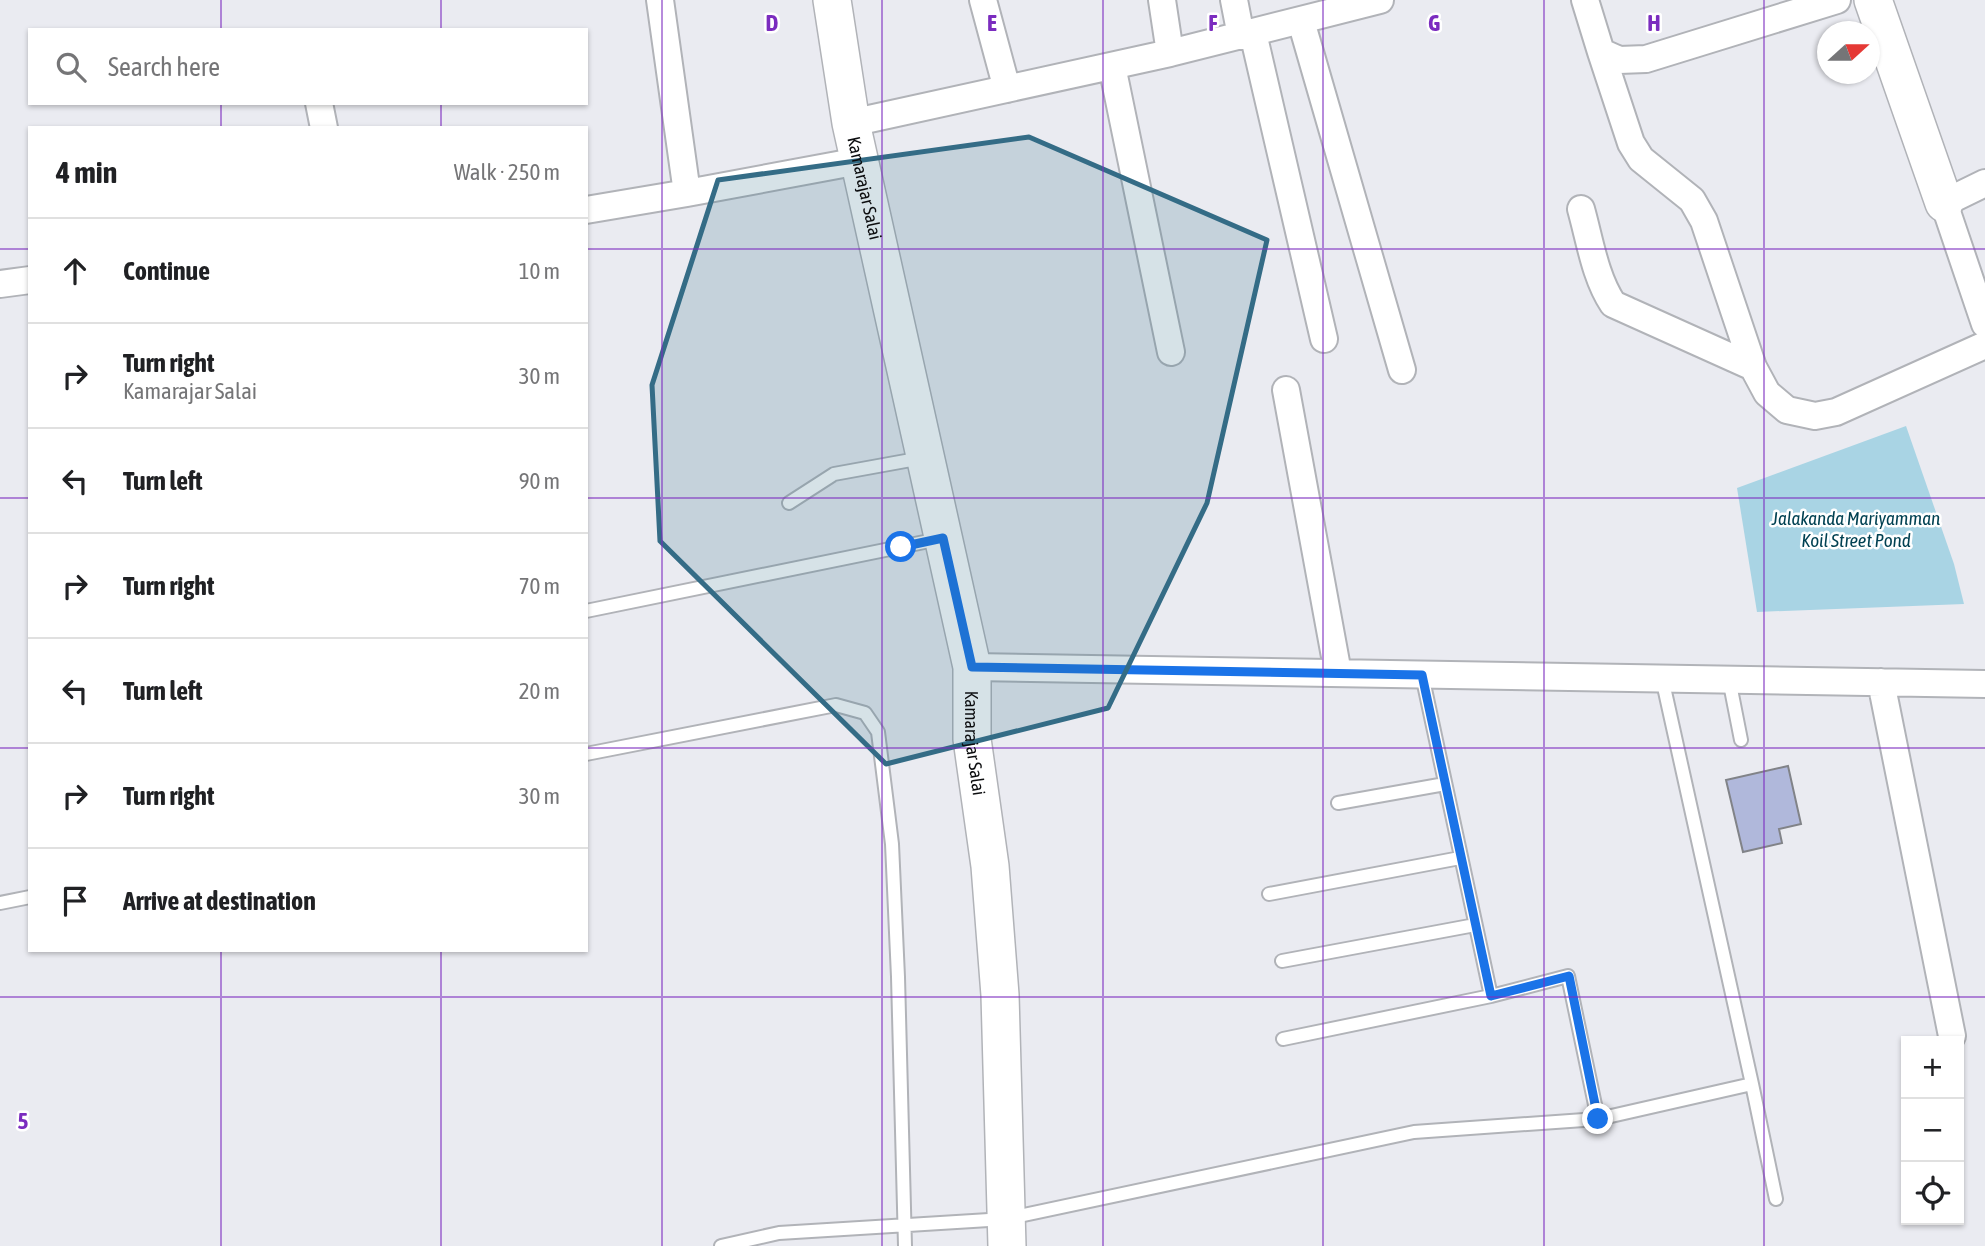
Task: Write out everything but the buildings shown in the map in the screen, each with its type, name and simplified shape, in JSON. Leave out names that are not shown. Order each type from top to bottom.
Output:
[{"type":"main road","name":"Kamarajar Salai","points":[[832,0],[851,123],[972,667],[972,738],[990,866],[1000,995],[1006,1233]]},
{"type":"main road","points":[[1873,0],[1944,203]]},
{"type":"street","points":[[660,0],[688,194]]},
{"type":"street","points":[[983,0],[1006,89]]},
{"type":"street","points":[[1162,0],[1170,53]]},
{"type":"street","points":[[1234,0],[1247,35],[1324,339]]},
{"type":"street","points":[[851,123],[1170,53],[1380,0]]},
{"type":"street","points":[[1585,0],[1631,143],[1641,159],[1692,200],[1704,221],[1753,366],[1767,393],[1787,410],[1815,416],[1836,412],[1985,345]]},
{"type":"street","points":[[1601,52],[1619,60],[1646,59],[1837,0]]},
{"type":"street","points":[[1301,21],[1402,370]]},
{"type":"street","points":[[1112,66],[1171,352]]},
{"type":"street","points":[[319,105],[324,126]]},
{"type":"street","points":[[588,209],[688,194],[859,161]]},
{"type":"street","points":[[1985,183],[1944,203],[1985,324]]},
{"type":"street","points":[[1581,209],[1602,284],[1614,304],[1753,366]]},
{"type":"street","points":[[0,285],[28,280]]},
{"type":"street","points":[[1286,390],[1338,673]]},
{"type":"street","points":[[972,667],[1985,684]]},
{"type":"street","points":[[1881,682],[1952,1036]]},
{"type":"lane","points":[[789,503],[834,474],[925,458]]},
{"type":"lane","points":[[588,611],[943,538]]},
{"type":"lane","points":[[1422,675],[1491,996]]},
{"type":"lane","points":[[1662,678],[1776,1199]]},
{"type":"lane","points":[[1729,679],[1741,740]]},
{"type":"lane","points":[[588,754],[836,705],[865,713],[878,732],[892,858],[905,1246]]},
{"type":"lane","points":[[1338,803],[1445,784]]},
{"type":"lane","points":[[1269,894],[1460,858]]},
{"type":"lane","points":[[0,903],[28,897]]},
{"type":"lane","points":[[1282,961],[1475,925]]},
{"type":"lane","points":[[1283,1038],[1491,996],[1569,976],[1598,1119]]},
{"type":"lane","points":[[721,1246],[779,1233],[904,1226],[1006,1233],[1414,1132],[1598,1119],[1752,1084]]},
{"type":"highlighted area","points":[[1029,137],[1267,240],[1207,503],[1108,708],[886,764],[660,541],[652,385],[718,180]]},
{"type":"water","name":"Jalakanda Mariyamman Koil Street Pond","points":[[1906,426],[1954,564],[1964,604],[1757,612],[1737,488]]},
{"type":"route","points":[[901,547],[943,538],[972,667],[1422,675],[1491,996],[1569,976],[1598,1119]]}]
